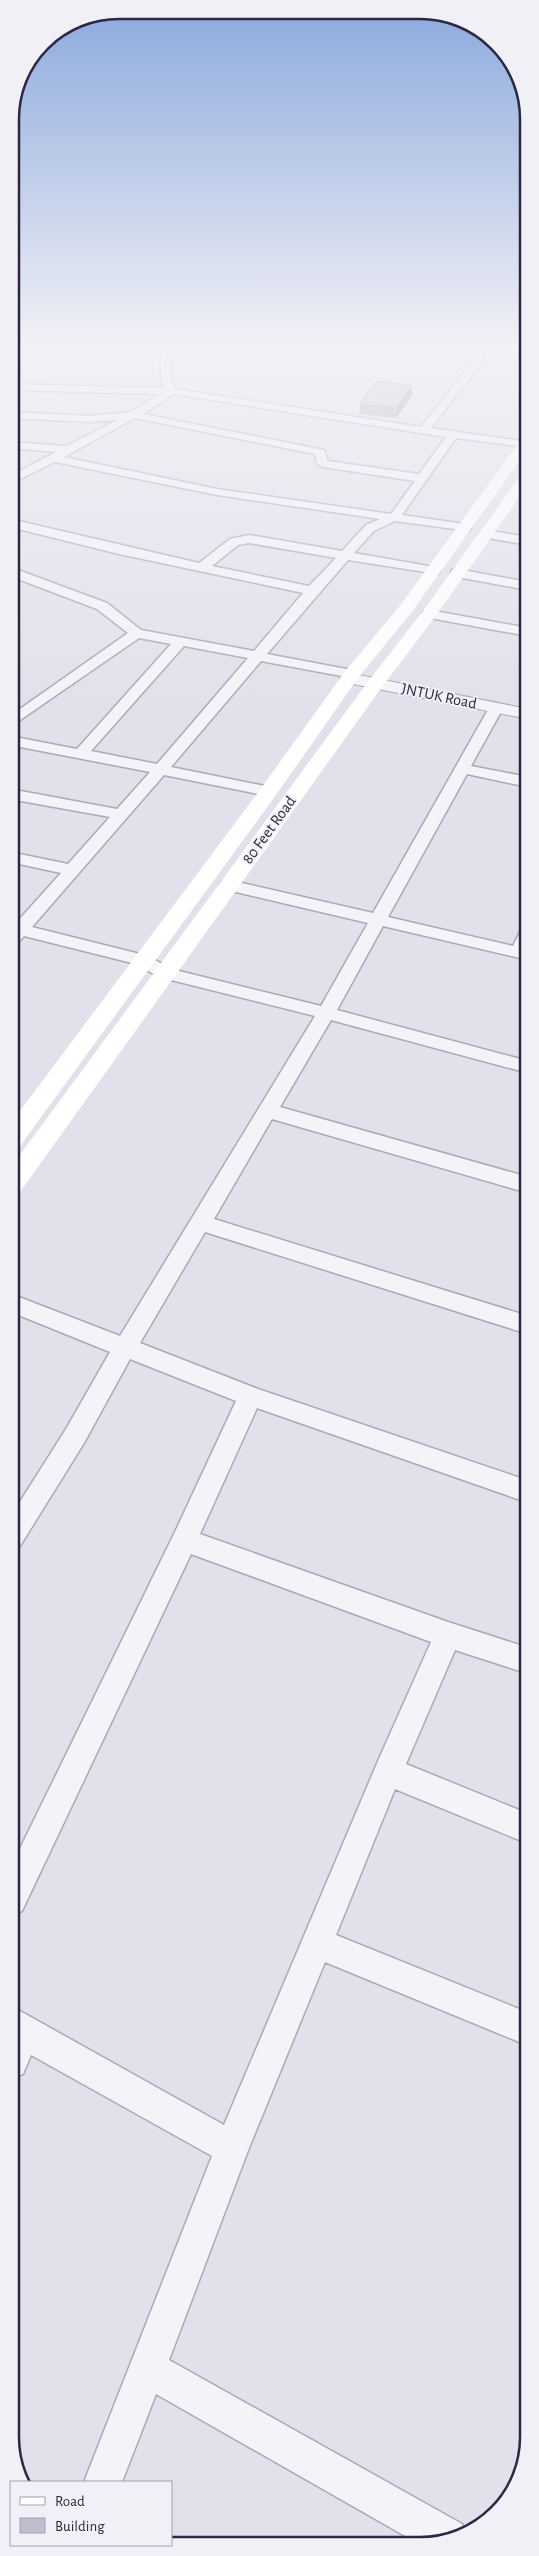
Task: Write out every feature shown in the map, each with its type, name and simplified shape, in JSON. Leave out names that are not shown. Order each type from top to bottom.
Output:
[{"type":"main road","name":"80 Feet Road","points":[[19,1128],[269,791],[354,672],[434,571],[512,464]]},
{"type":"main road","name":"80 Feet Road","points":[[19,1173],[429,614],[520,486]]},
{"type":"street","points":[[19,476],[42,464]]},
{"type":"street","points":[[84,464],[216,492],[465,528]]},
{"type":"street","points":[[325,464],[421,478]]},
{"type":"street","points":[[19,927],[159,771],[344,556],[370,528],[395,517],[431,464]]},
{"type":"street","points":[[19,470],[28,472]]},
{"type":"street","points":[[19,526],[201,568],[312,591]]},
{"type":"street","points":[[486,534],[520,540]]},
{"type":"street","points":[[201,568],[234,542],[243,539],[434,571]]},
{"type":"street","points":[[458,573],[520,585]]},
{"type":"street","points":[[19,574],[102,606],[137,633],[354,672]]},
{"type":"street","points":[[429,614],[520,631]]},
{"type":"street","points":[[19,717],[137,633]]},
{"type":"street","points":[[81,754],[181,641]]},
{"type":"street","name":"JNTUK Road","points":[[354,672],[520,697]]},
{"type":"street","name":"JNTUK Road","points":[[381,677],[496,708],[520,712]]},
{"type":"street","points":[[19,1525],[75,1436],[124,1349],[202,1223],[326,1013],[464,769],[496,708]]},
{"type":"street","points":[[19,742],[159,771],[269,791]]},
{"type":"street","points":[[464,769],[520,780]]},
{"type":"street","points":[[19,796],[119,814]]},
{"type":"street","points":[[19,859],[71,870]]},
{"type":"street","points":[[229,885],[380,918],[520,953]]},
{"type":"street","points":[[19,933],[142,960],[165,973],[326,1013],[520,1065]]},
{"type":"street","points":[[268,1111],[520,1183]]},
{"type":"street","points":[[202,1223],[520,1322]]},
{"type":"street","points":[[19,1307],[250,1396],[520,1489]]},
{"type":"street","points":[[19,1883],[184,1540],[250,1396]]},
{"type":"street","points":[[184,1540],[520,1658]]},
{"type":"street","points":[[103,2481],[232,2148],[388,1771],[448,1634]]},
{"type":"street","points":[[388,1771],[520,1825]]},
{"type":"street","points":[[317,1942],[520,2026]]},
{"type":"street","points":[[19,2028],[232,2148]]},
{"type":"street","points":[[147,2368],[442,2535]]}]
